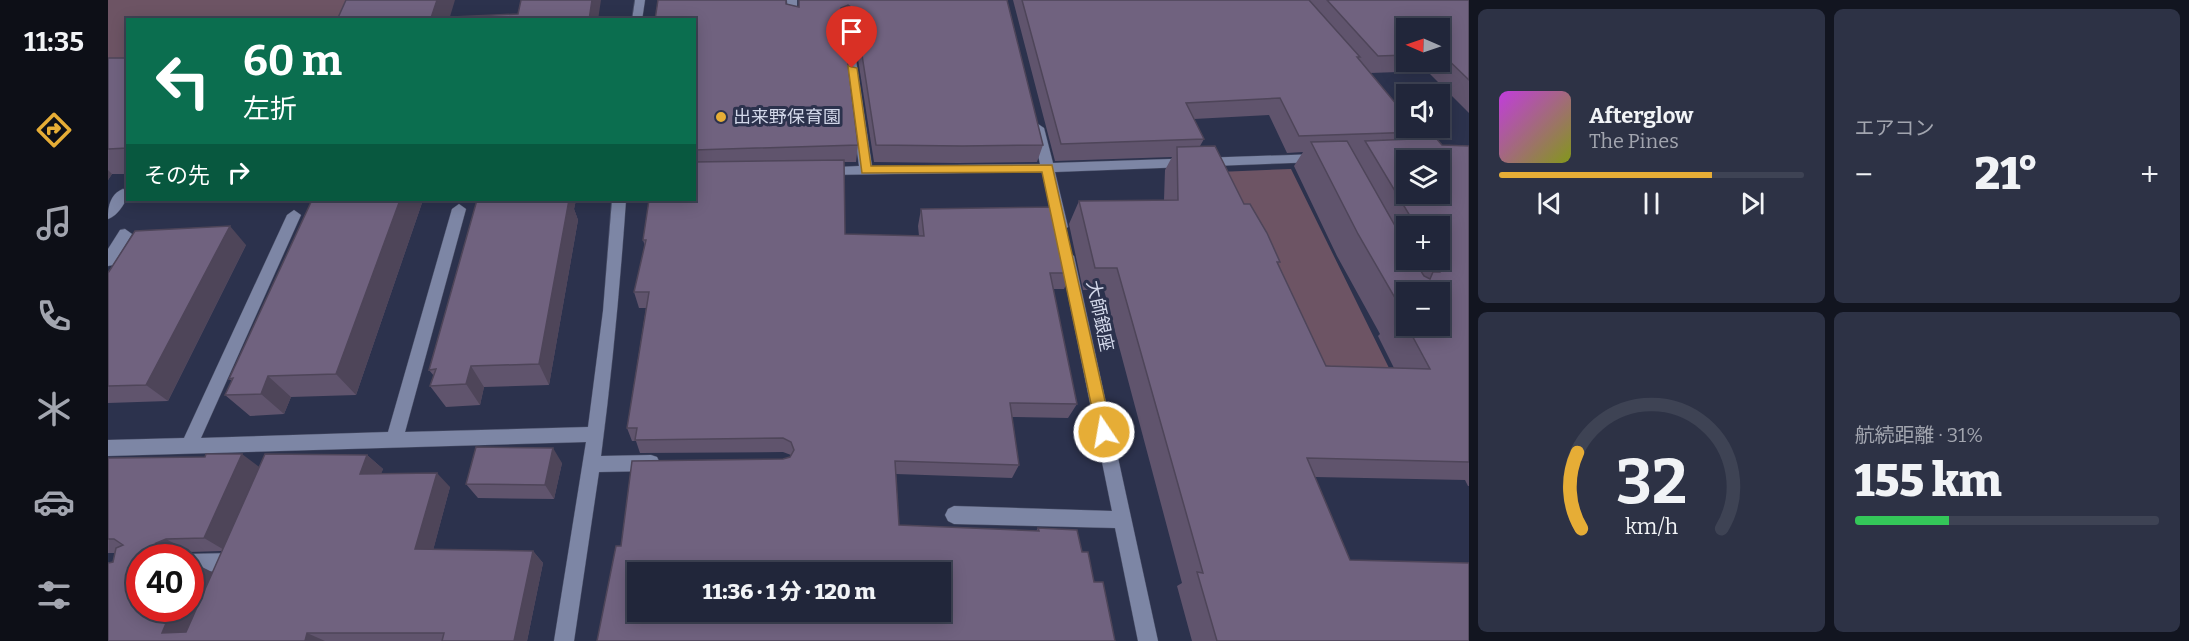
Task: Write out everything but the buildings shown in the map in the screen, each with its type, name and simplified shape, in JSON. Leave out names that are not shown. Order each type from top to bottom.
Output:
[{"type":"street","points":[[638,18],[640,0]]},
{"type":"street","points":[[792,0],[793,20]]},
{"type":"street","points":[[846,27],[866,170]]},
{"type":"street","name":"大師銀座","points":[[1033,109],[1148,641]]},
{"type":"street","points":[[810,171],[1047,168],[1334,157]]},
{"type":"street","points":[[108,194],[125,193]]},
{"type":"street","points":[[108,214],[125,193]]},
{"type":"street","points":[[564,641],[597,434],[611,321],[619,201]]},
{"type":"street","points":[[394,440],[459,209]]},
{"type":"street","points":[[189,446],[294,215]]},
{"type":"street","points":[[108,261],[125,234]]},
{"type":"street","points":[[108,448],[597,434]]},
{"type":"street","points":[[592,464],[664,463]]},
{"type":"street","points":[[954,515],[1123,520]]},
{"type":"street","points":[[223,582],[241,541]]},
{"type":"street","points":[[204,562],[231,562]]},
{"type":"shaded area","points":[[108,0],[347,0],[338,18],[126,18],[126,82],[108,83]]},
{"type":"shaded area","points":[[1291,169],[1390,370],[1302,364],[1218,172]]},
{"type":"place","name":"出来野保育園","points":[[721,117]]},
{"type":"route","points":[[852,68],[866,170],[1047,168],[1104,432]]}]
